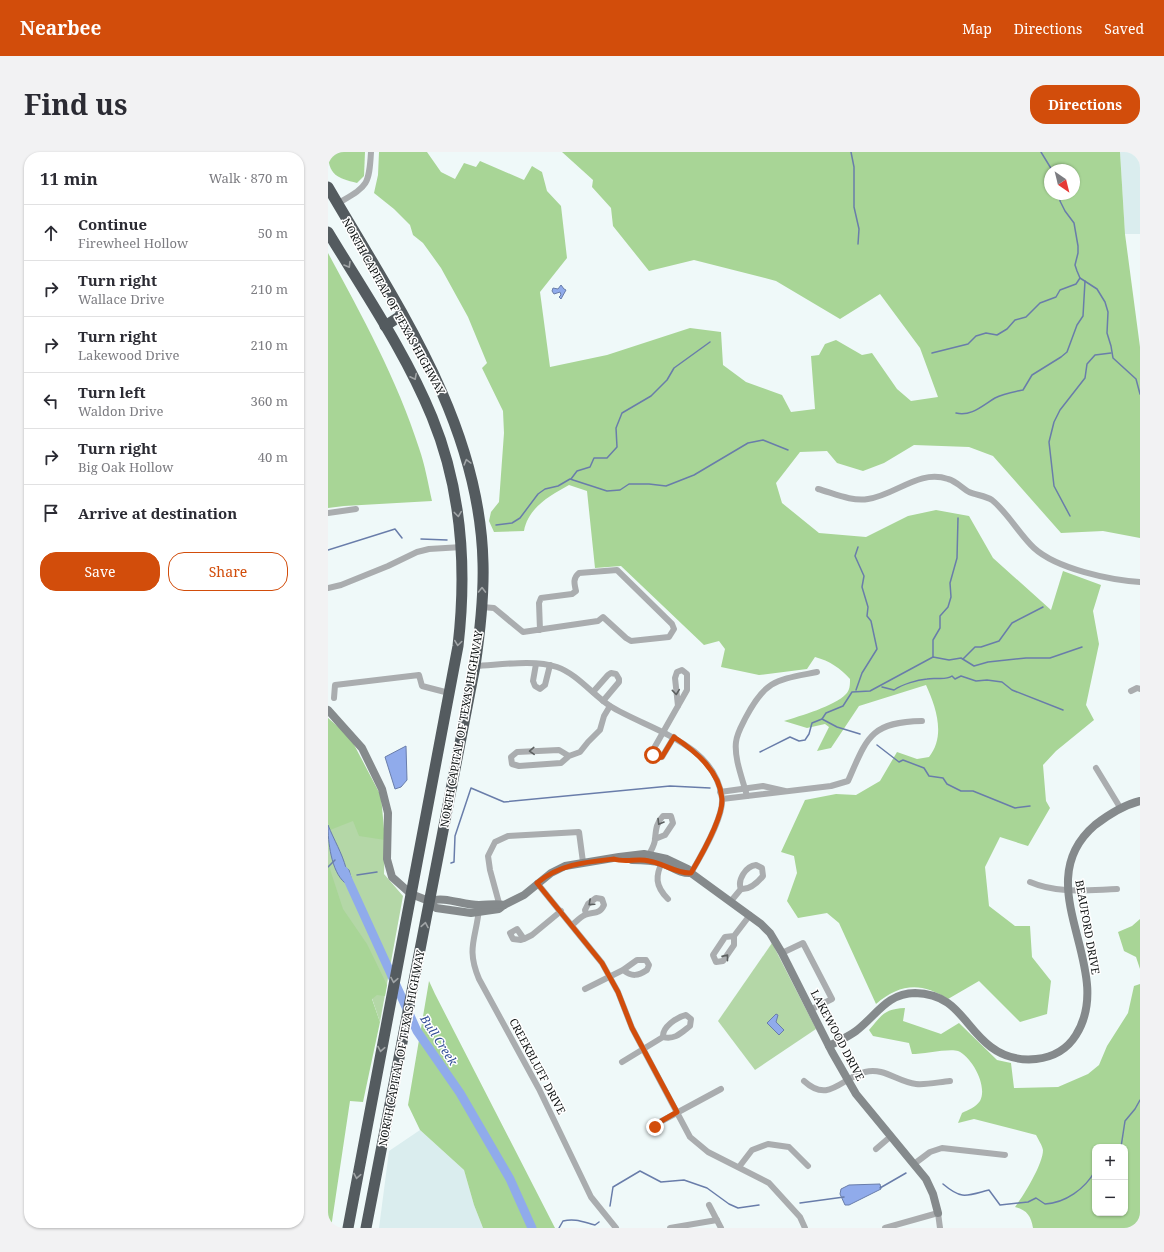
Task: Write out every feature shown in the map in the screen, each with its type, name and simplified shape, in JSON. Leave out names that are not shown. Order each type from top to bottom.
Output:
[{"type":"highway","name":"NORTH CAPITAL OF TEXAS HIGHWAY","points":[[328,187],[433,372],[450,411],[466,454],[470,472],[480,530],[483,563],[482,607],[475,666],[366,1228]]},
{"type":"highway","name":"NORTH CAPITAL OF TEXAS HIGHWAY","points":[[328,232],[415,379],[439,435],[454,489],[462,547],[463,590],[460,627],[348,1228]]},
{"type":"highway","points":[[385,326],[402,316]]},
{"type":"street","points":[[338,204],[358,191],[367,183],[370,174],[371,152]]},
{"type":"street","points":[[818,489],[854,499],[866,500],[884,496],[922,478],[936,476],[950,479],[969,492],[991,500],[1044,557],[1059,564],[1110,578],[1140,582]]},
{"type":"street","points":[[328,513],[356,509]]},
{"type":"street","points":[[328,588],[341,585],[388,566],[417,552],[429,549],[462,547]]},
{"type":"street","points":[[482,607],[494,608],[508,617],[523,632],[540,630],[598,621],[603,617],[631,641],[669,637],[674,629],[672,624],[617,570],[579,573],[575,576],[574,581],[576,591],[572,594],[541,598],[539,602],[540,630]]},
{"type":"street","points":[[475,666],[536,664],[550,665],[568,672],[610,706],[674,737],[695,753],[704,762],[718,782],[722,799],[720,811],[706,847],[691,873]]},
{"type":"street","points":[[536,664],[533,681],[535,686],[540,689],[545,685],[550,665]]},
{"type":"street","points":[[674,737],[662,757],[655,758],[653,750],[678,706],[688,687],[687,674],[682,670],[677,672],[675,678],[678,706]]},
{"type":"street","points":[[747,796],[736,753],[736,742],[739,732],[756,698],[771,684],[784,679],[817,672]]},
{"type":"street","points":[[593,692],[608,675],[616,674],[619,682],[603,701]]},
{"type":"street","points":[[334,698],[335,685],[419,675],[422,686],[448,693]]},
{"type":"street","points":[[1131,691],[1136,688],[1140,689]]},
{"type":"street","points":[[569,756],[558,750],[517,752],[511,757],[510,761],[512,764],[519,766],[561,762],[569,756],[580,752],[600,730],[604,716],[610,706]]},
{"type":"street","name":"LAKEWOOD DRIVE","points":[[328,710],[362,748],[382,788],[388,812],[387,859],[390,872],[397,883],[411,894],[429,901],[438,898],[479,909],[499,909],[502,904],[524,895],[551,873],[566,866],[583,862],[644,854],[648,858],[680,864],[688,868],[691,873],[750,915],[770,933],[812,1009],[830,1046],[866,1107],[926,1179],[933,1194],[940,1228]]},
{"type":"street","points":[[722,799],[789,792],[848,782],[864,744],[871,736],[889,724],[904,721],[922,721]]},
{"type":"street","points":[[1096,768],[1121,809]]},
{"type":"street","points":[[720,792],[763,786],[789,792]]},
{"type":"street","name":"BEAUFORD DRIVE","points":[[830,1046],[856,1031],[890,1000],[914,993],[939,998],[953,1006],[989,1046],[999,1053],[1027,1060],[1042,1059],[1056,1054],[1067,1047],[1076,1036],[1084,1020],[1087,999],[1086,974],[1068,891],[1069,864],[1075,848],[1086,833],[1104,818],[1140,801]]},
{"type":"street","points":[[502,904],[490,870],[488,856],[495,842],[508,836],[579,832],[583,862]]},
{"type":"street","points":[[648,858],[655,839]]},
{"type":"street","points":[[663,861],[658,873],[658,884],[660,892],[668,899]]},
{"type":"street","points":[[1030,882],[1046,889],[1068,891],[1118,889]]},
{"type":"street","points":[[537,883],[597,955],[610,976],[643,1049],[690,1137],[708,1152],[769,1183],[800,1217],[805,1228]]},
{"type":"street","points":[[731,901],[741,889]]},
{"type":"street","name":"CREEKBLUFF DRIVE","points":[[479,909],[471,947],[474,967],[479,979],[540,1089],[591,1197],[616,1228]]},
{"type":"street","points":[[524,939],[532,935],[561,912]]},
{"type":"street","points":[[572,925],[586,914]]},
{"type":"street","points":[[734,936],[725,937],[713,955],[716,962],[723,961],[734,945],[734,936],[750,915]]},
{"type":"street","points":[[782,953],[803,943],[832,999],[812,1009]]},
{"type":"street","points":[[585,989],[623,970]]},
{"type":"street","points":[[622,1062],[663,1037],[676,1037],[690,1026],[691,1019],[686,1015],[682,1016],[666,1027],[663,1037]]},
{"type":"street","points":[[804,1081],[815,1090],[822,1091],[831,1089],[864,1072],[875,1071],[915,1084],[950,1081]]},
{"type":"street","points":[[652,1132],[658,1123],[721,1089]]},
{"type":"street","points":[[876,1149],[890,1137]]},
{"type":"street","points":[[739,1167],[752,1150],[768,1144],[789,1146],[808,1166]]},
{"type":"street","points":[[914,1164],[930,1152],[942,1148],[1005,1155]]},
{"type":"street","points":[[709,1205],[721,1228]]},
{"type":"street","points":[[885,1228],[938,1213]]},
{"type":"street","points":[[670,1228],[717,1220]]},
{"type":"shaded area","points":[[1120,152],[1140,152],[1140,234],[1125,234]]},
{"type":"shaded area","points":[[420,1130],[464,1170],[474,1205],[483,1228],[379,1228],[389,1151]]},
{"type":"green space","points":[[328,152],[365,152],[364,176],[357,183],[339,177],[332,171],[328,160]]},
{"type":"green space","points":[[379,152],[427,152],[441,172],[455,179],[464,163],[476,167],[480,161],[524,180],[532,166],[542,172],[547,191],[561,206],[567,258],[540,292],[550,367],[607,355],[690,328],[721,332],[723,365],[746,382],[782,395],[791,412],[815,409],[811,356],[819,355],[825,344],[836,340],[862,355],[872,353],[897,389],[911,401],[938,397],[920,348],[880,294],[840,319],[776,281],[694,260],[649,271],[613,226],[611,208],[592,187],[593,180],[562,152],[1120,152],[1125,234],[1140,347],[1140,538],[1103,531],[1061,533],[993,456],[969,447],[914,445],[884,463],[863,471],[837,463],[827,451],[800,452],[776,483],[782,503],[819,533],[866,537],[908,516],[936,510],[969,516],[993,558],[1051,610],[1063,571],[1101,585],[1093,611],[1099,644],[1086,705],[1094,720],[1056,751],[1043,765],[1046,801],[1050,808],[1028,846],[1000,837],[985,867],[989,906],[1015,926],[1030,926],[1032,957],[1051,981],[1047,1014],[1020,1022],[979,981],[948,999],[929,990],[911,987],[894,992],[876,1004],[839,923],[827,913],[798,918],[787,901],[797,873],[794,856],[781,852],[805,800],[836,794],[856,795],[880,781],[897,752],[917,759],[929,757],[937,740],[938,721],[926,685],[859,706],[831,748],[817,751],[829,727],[825,724],[807,728],[784,721],[834,703],[848,691],[850,679],[834,665],[815,657],[807,669],[759,675],[721,667],[725,649],[719,641],[704,645],[621,566],[595,568],[587,491],[569,485],[547,498],[535,509],[526,523],[524,531],[494,532],[489,521],[491,512],[499,502],[504,433],[503,411],[482,368],[487,363],[468,317],[441,268],[423,243],[413,235],[410,225],[394,209],[374,193],[378,175]]},
{"type":"green space","points":[[328,253],[390,373],[421,454],[432,501],[328,508]]},
{"type":"green space","points":[[328,718],[385,837],[384,874],[403,896],[380,1022],[357,954],[328,950]]},
{"type":"green space","points":[[328,718],[350,737],[381,796],[385,840],[359,836],[353,821],[330,830],[328,824]]},
{"type":"green space","points":[[328,863],[343,909],[367,944],[387,985],[385,996],[377,995],[372,999],[380,1022],[363,1102],[350,1101],[331,1228],[328,1228]]},
{"type":"green space","points":[[1140,919],[1140,969],[1136,957],[1124,951],[1118,932],[1132,926]]},
{"type":"green space","points":[[772,943],[816,1029],[755,1070],[718,1021]]},
{"type":"green space","points":[[429,981],[555,1228],[483,1228],[474,1205],[464,1170],[420,1130],[408,1105]]},
{"type":"green space","points":[[1140,984],[1140,1228],[1033,1228],[1028,1214],[1015,1207],[1040,1163],[1043,1150],[1036,1135],[974,1119],[958,1123],[962,1113],[976,1105],[980,1101],[982,1095],[980,1080],[968,1059],[963,1054],[954,1050],[912,1054],[909,1043],[873,1036],[869,1030],[877,1020],[888,1011],[905,1008],[903,1021],[941,1034],[959,1023],[997,1060],[1011,1063],[1014,1088],[1058,1087],[1088,1074],[1099,1065],[1107,1046],[1128,1013],[1134,986]]},
{"type":"water","points":[[561,285],[566,290],[561,299],[559,297],[561,295],[560,292],[554,294],[552,291],[553,288],[558,289]]},
{"type":"water","points":[[406,746],[407,780],[401,787],[395,789],[385,757]]},
{"type":"water","points":[[328,825],[346,868],[349,870],[352,881],[345,883],[340,878],[333,864]]},
{"type":"water","points":[[776,1014],[778,1015],[776,1022],[784,1030],[779,1035],[767,1023]]},
{"type":"water","points":[[880,1184],[881,1189],[849,1205],[845,1205],[840,1194],[841,1189],[849,1185]]},
{"type":"waterway","points":[[851,152],[854,167],[854,207],[859,229],[858,244]]},
{"type":"waterway","points":[[1041,152],[1048,164]]},
{"type":"waterway","points":[[1060,200],[1065,211],[1074,223],[1078,246],[1075,265],[1077,271],[1080,278],[1097,289],[1105,302],[1108,312],[1107,333],[1113,358],[1136,379],[1140,394]]},
{"type":"waterway","points":[[932,353],[968,344],[976,336],[986,333],[997,335],[1007,329],[1015,320],[1026,317],[1040,303],[1056,297],[1060,290],[1076,284],[1080,278]]},
{"type":"waterway","points":[[956,413],[961,414],[972,412],[995,398],[1023,390],[1032,375],[1067,352],[1077,325],[1083,316],[1085,281]]},
{"type":"waterway","points":[[571,479],[577,471],[590,467],[594,458],[607,458],[617,447],[616,428],[622,413],[651,396],[667,380],[674,368],[710,342]]},
{"type":"waterway","points":[[1070,516],[1054,486],[1049,442],[1054,422],[1060,410],[1085,378],[1087,364],[1095,355],[1111,353]]},
{"type":"waterway","points":[[496,525],[512,523],[520,518],[538,494],[545,489],[558,486],[570,479],[607,491],[620,490],[629,484],[666,486],[694,475],[748,443],[763,440],[788,450]]},
{"type":"waterway","points":[[933,657],[933,640],[940,628],[940,616],[948,607],[951,597],[950,583],[957,558],[958,518]]},
{"type":"waterway","points":[[328,550],[395,529],[402,538]]},
{"type":"waterway","points":[[421,539],[447,540]]},
{"type":"waterway","points":[[856,690],[862,673],[877,649],[871,621],[867,616],[868,607],[862,587],[864,576],[855,556],[858,547]]},
{"type":"waterway","points":[[963,659],[975,647],[981,647],[999,641],[1012,623],[1043,607]]},
{"type":"waterway","points":[[760,752],[790,737],[799,741],[805,740],[809,734],[812,723],[822,719],[826,713],[843,706],[852,692],[870,691],[933,657],[949,660],[961,658],[974,666],[988,662],[1026,658],[1050,658],[1082,647]]},
{"type":"waterway","points":[[882,687],[894,690],[919,680],[946,678],[952,676],[955,679],[961,676],[976,681],[987,680],[1002,682],[1012,690],[1063,710]]},
{"type":"waterway","points":[[822,719],[837,727],[860,734]]},
{"type":"waterway","points":[[877,745],[899,762],[903,760],[924,768],[929,776],[943,778],[947,784],[961,791],[973,791],[1015,808],[1030,806]]},
{"type":"waterway","points":[[451,863],[454,862],[455,836],[471,788],[504,802],[670,786],[710,788]]},
{"type":"waterway","points":[[328,867],[335,860]]},
{"type":"waterway","name":"Bull Creek","points":[[344,871],[417,1031],[460,1093],[510,1179],[532,1228]]},
{"type":"waterway","points":[[357,875],[377,872]]},
{"type":"waterway","points":[[1121,1144],[1125,1121],[1140,1100]]},
{"type":"waterway","points":[[610,1206],[613,1187],[640,1171],[661,1182],[684,1180],[707,1188],[729,1204],[738,1208],[759,1205]]},
{"type":"waterway","points":[[880,1188],[906,1173]]},
{"type":"waterway","points":[[943,1184],[960,1195],[975,1194],[989,1190],[1000,1205],[1028,1202],[1036,1198],[1045,1204],[1060,1201],[1074,1194],[1086,1184],[1092,1176]]},
{"type":"waterway","points":[[800,1203],[844,1197]]},
{"type":"waterway","points":[[559,1228],[563,1221],[567,1220],[595,1225],[599,1222]]},
{"type":"route","points":[[653,755],[655,758],[660,759],[664,755],[674,737],[686,745],[704,762],[718,782],[722,799],[720,811],[706,847],[691,873],[685,873],[647,860],[620,861],[614,859],[583,862],[566,866],[542,878],[537,883],[597,955],[610,976],[632,1028],[677,1112],[658,1123],[655,1127]]}]
